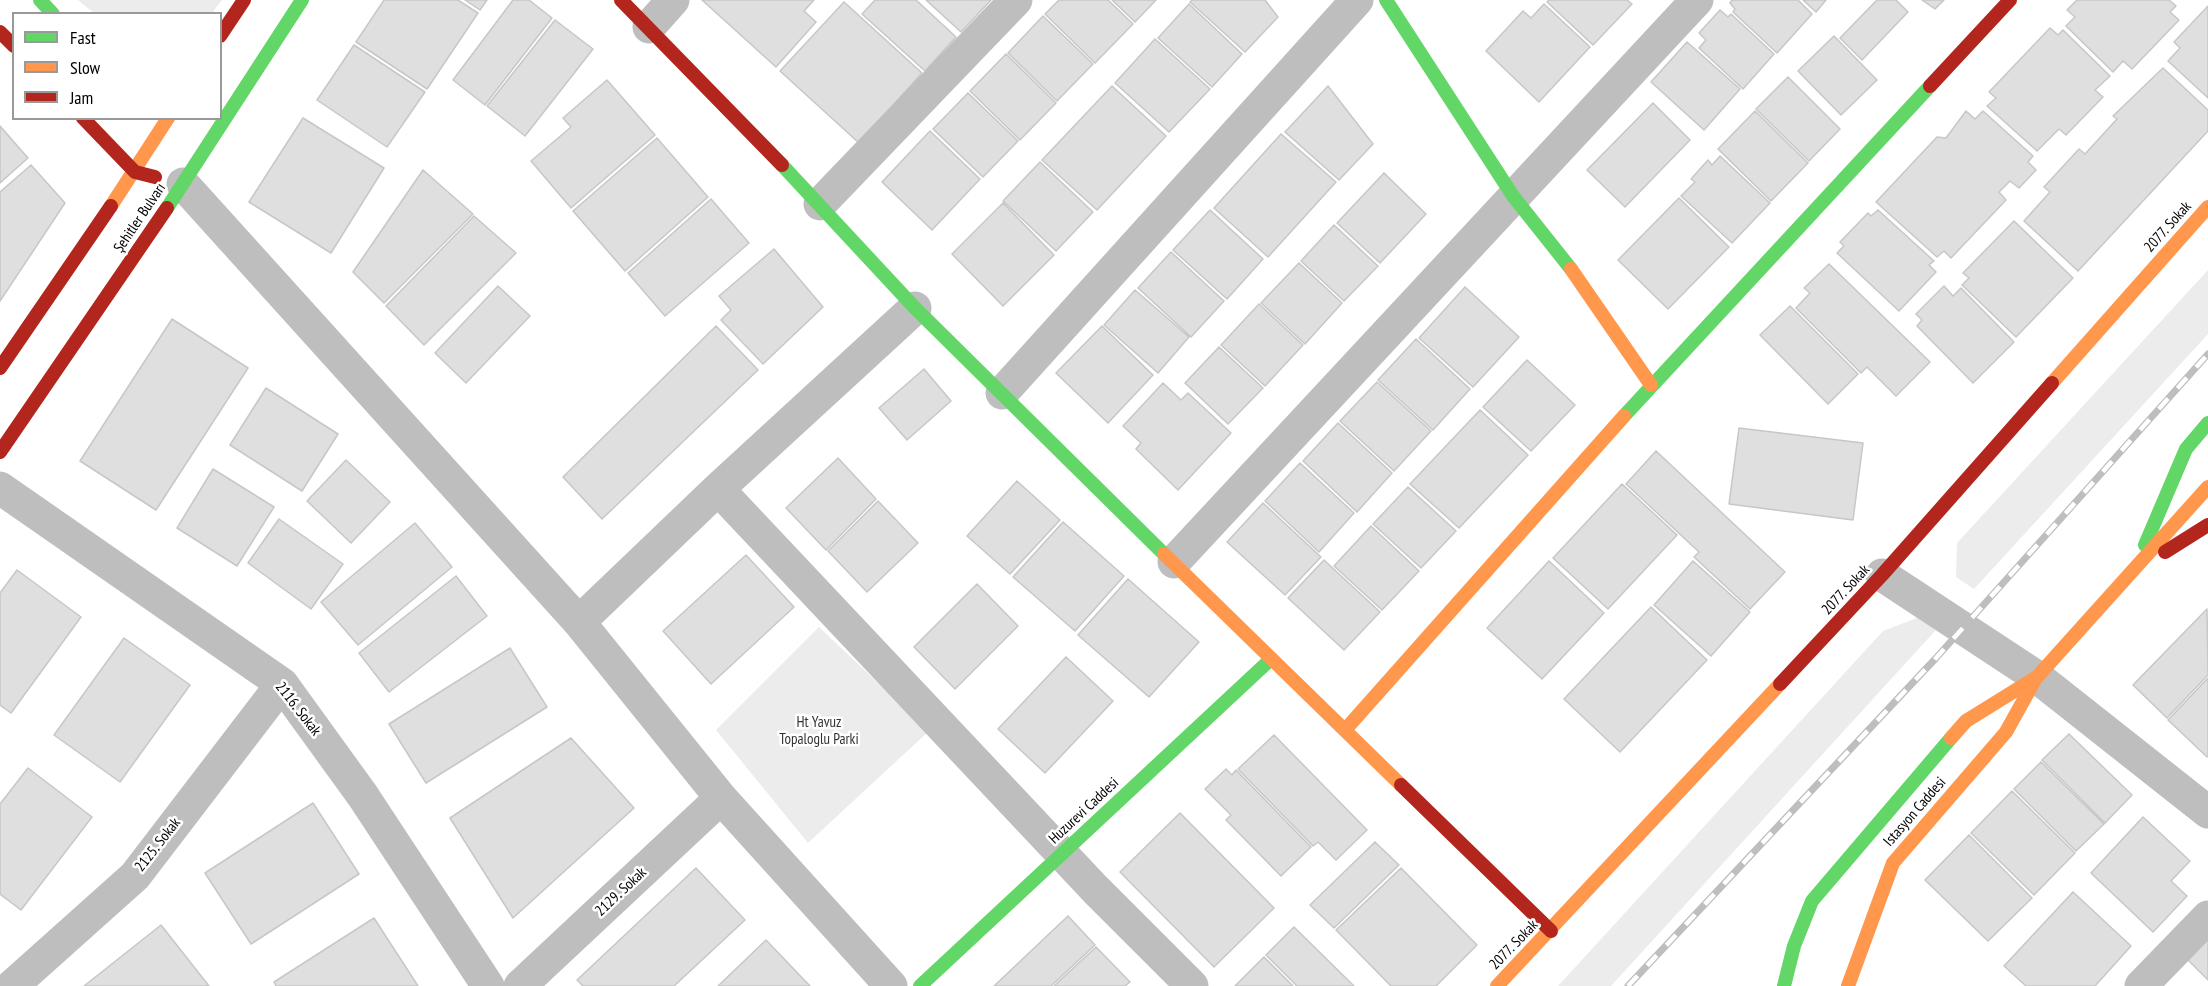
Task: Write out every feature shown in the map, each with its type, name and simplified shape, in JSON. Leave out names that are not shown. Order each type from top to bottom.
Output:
[{"type":"street","points":[[40,0],[51,12]]},
{"type":"street","points":[[222,33],[244,0]]},
{"type":"street","name":"Şehitler Bulvarı","points":[[222,114],[302,0]]},
{"type":"street","points":[[621,0],[820,204],[915,308],[1551,932]]},
{"type":"street","points":[[649,27],[673,0]]},
{"type":"street","points":[[820,204],[1016,0]]},
{"type":"street","points":[[1002,393],[1357,0]]},
{"type":"street","points":[[1386,0],[1513,196],[1586,289],[1651,385]]},
{"type":"street","points":[[1174,562],[1697,0]]},
{"type":"street","points":[[1345,730],[1651,385],[2010,0]]},
{"type":"street","points":[[0,32],[12,44]]},
{"type":"street","points":[[85,120],[135,172],[180,174],[579,622],[722,798],[891,986]]},
{"type":"street","name":"Şehitler Bulvarı","points":[[0,452],[180,174],[218,120]]},
{"type":"street","points":[[162,121],[170,145]]},
{"type":"street","name":"Şehitler Bulvarı","points":[[0,368],[135,172],[162,121]]},
{"type":"street","name":"2077. Sokak","points":[[1497,986],[1551,932],[1882,575],[2208,207]]},
{"type":"street","points":[[579,622],[718,489],[915,308]]},
{"type":"street","points":[[2133,572],[2186,449],[2208,423]]},
{"type":"street","points":[[1784,986],[1794,946],[1812,901],[1966,721],[2037,677],[2208,487]]},
{"type":"street","name":"2116. Sokak","points":[[0,489],[282,684],[363,796],[488,986]]},
{"type":"street","points":[[718,489],[1096,890],[1192,986]]},
{"type":"street","points":[[2133,572],[2208,525]]},
{"type":"street","points":[[1882,575],[2037,677],[2208,812]]},
{"type":"street","name":"Huzurevi Caddesi","points":[[920,986],[1271,659]]},
{"type":"street","name":"Istasyon Caddesi","points":[[1848,986],[1893,863],[2007,732],[2037,677]]},
{"type":"street","name":"2125. Sokak","points":[[12,986],[135,876],[282,684]]},
{"type":"street","name":"2129. Sokak","points":[[520,986],[722,798]]},
{"type":"street","points":[[2141,986],[2208,917]]},
{"type":"green space","points":[[78,0],[222,0],[213,12],[93,12]]},
{"type":"green space","points":[[2208,270],[2208,334],[1974,589],[1956,577],[1957,543]]},
{"type":"green space","points":[[1935,611],[1945,620],[1611,986],[1558,986],[1883,631]]},
{"type":"green space","name":"Ht Yavuz Topaloglu Parki","points":[[819,627],[929,731],[808,843],[716,730]]},
{"type":"building","points":[[384,0],[458,0],[478,13],[427,89],[356,42]]},
{"type":"building","points":[[465,0],[487,0],[480,10]]},
{"type":"building","points":[[513,0],[529,0],[552,18],[485,105],[453,80]]},
{"type":"building","points":[[702,0],[814,0],[804,11],[816,22],[776,67]]},
{"type":"building","points":[[875,0],[916,0],[956,37],[925,71],[862,14]]},
{"type":"building","points":[[926,0],[991,0],[961,32]]},
{"type":"building","points":[[1059,0],[1108,0],[1133,24],[1095,63],[1045,14]]},
{"type":"building","points":[[1112,0],[1156,0],[1135,22]]},
{"type":"building","points":[[1192,0],[1265,0],[1278,17],[1245,52],[1190,2]]},
{"type":"building","points":[[1549,0],[1627,0],[1632,4],[1593,45],[1547,2]]},
{"type":"building","points":[[1732,0],[1798,0],[1812,14],[1777,53],[1733,12],[1735,9],[1730,3]]},
{"type":"building","points":[[1803,0],[1826,0],[1816,12]]},
{"type":"building","points":[[1877,0],[1896,0],[1908,12],[1862,60],[1840,38]]},
{"type":"building","points":[[1922,0],[1944,0],[1935,9]]},
{"type":"building","points":[[2077,0],[2169,0],[2176,6],[2170,12],[2179,20],[2132,69],[2123,61],[2113,72],[2066,26],[2075,17],[2067,10]]},
{"type":"building","points":[[844,2],[922,73],[859,143],[780,71]]},
{"type":"building","points":[[1189,4],[1242,54],[1212,87],[1158,38]]},
{"type":"building","points":[[1544,4],[1590,47],[1539,102],[1486,51],[1523,11],[1531,18]]},
{"type":"building","points":[[2208,6],[2208,98],[2168,61],[2180,48],[2174,42]]},
{"type":"building","points":[[1720,10],[1728,17],[1731,14],[1774,54],[1743,89],[1699,48],[1706,40],[1699,33]]},
{"type":"building","points":[[1043,16],[1093,64],[1057,101],[1008,53]]},
{"type":"building","points":[[555,20],[593,49],[525,136],[487,106]]},
{"type":"building","points":[[2050,28],[2058,35],[2063,30],[2110,76],[2095,90],[2103,97],[2066,135],[2059,129],[2037,151],[1987,106],[1996,98],[1989,92]]},
{"type":"building","points":[[1834,36],[1877,80],[1841,115],[1798,71]]},
{"type":"building","points":[[1155,39],[1210,89],[1169,132],[1115,83]]},
{"type":"building","points":[[1687,42],[1740,89],[1704,130],[1651,82]]},
{"type":"building","points":[[354,45],[425,92],[387,147],[317,100]]},
{"type":"building","points":[[1006,54],[1056,103],[1020,140],[970,91]]},
{"type":"building","points":[[2163,68],[2208,110],[2208,131],[2078,271],[2024,221],[2050,192],[2044,187],[2079,149],[2085,154],[2117,119],[2113,116]]},
{"type":"building","points":[[1788,77],[1840,129],[1809,161],[1756,109]]},
{"type":"building","points":[[607,80],[655,135],[571,208],[531,161],[571,127],[563,118]]},
{"type":"building","points":[[1112,86],[1166,136],[1097,210],[1042,160]]},
{"type":"building","points":[[1328,86],[1373,144],[1339,180],[1285,132]]},
{"type":"building","points":[[968,93],[1018,141],[983,177],[933,129]]},
{"type":"building","points":[[1653,103],[1690,140],[1625,207],[1587,170]]},
{"type":"building","points":[[1755,111],[1808,163],[1771,201],[1718,149]]},
{"type":"building","points":[[1966,111],[1975,119],[1983,111],[2033,156],[2028,162],[2036,170],[2019,188],[2010,181],[1999,192],[2006,200],[1951,258],[1944,251],[1937,257],[1876,202],[1937,137],[1946,138]]},
{"type":"building","points":[[303,118],[384,168],[331,253],[249,202]]},
{"type":"building","points":[[0,126],[28,158],[0,183]]},
{"type":"building","points":[[930,131],[980,179],[932,230],[882,182]]},
{"type":"building","points":[[1281,134],[1336,182],[1268,257],[1214,208]]},
{"type":"building","points":[[657,138],[708,197],[625,271],[573,211]]},
{"type":"building","points":[[1720,156],[1770,203],[1732,243],[1681,196],[1695,182],[1691,179],[1708,160],[1712,165]]},
{"type":"building","points":[[1040,162],[1093,212],[1056,251],[1003,201]]},
{"type":"building","points":[[31,165],[65,203],[0,301],[0,192]]},
{"type":"building","points":[[423,170],[473,214],[384,303],[353,272]]},
{"type":"building","points":[[1384,173],[1426,214],[1380,263],[1337,223]]},
{"type":"building","points":[[1679,198],[1729,247],[1668,309],[1618,260]]},
{"type":"building","points":[[711,199],[749,243],[665,316],[628,273]]},
{"type":"building","points":[[1003,203],[1054,255],[1003,306],[952,254]]},
{"type":"building","points":[[1210,210],[1263,259],[1227,299],[1173,250]]},
{"type":"building","points":[[1878,210],[1934,261],[1929,265],[1936,272],[1899,311],[1837,253],[1844,246],[1840,242],[1868,213],[1871,216]]},
{"type":"building","points":[[474,216],[516,253],[424,345],[386,306]]},
{"type":"building","points":[[2014,221],[2073,278],[2016,337],[1962,285],[1969,278],[1963,273]]},
{"type":"building","points":[[1334,225],[1378,266],[1344,301],[1301,261]]},
{"type":"building","points":[[774,249],[823,307],[763,364],[721,320],[731,310],[719,296]]},
{"type":"building","points":[[1171,252],[1224,301],[1191,337],[1138,288]]},
{"type":"building","points":[[1299,263],[1342,303],[1305,344],[1261,303]]},
{"type":"building","points":[[1829,264],[1930,362],[1896,396],[1867,367],[1861,373],[1796,308],[1810,293],[1804,288]]},
{"type":"building","points":[[498,286],[530,316],[466,383],[435,353]]},
{"type":"building","points":[[1944,286],[1953,296],[1961,288],[2014,342],[1973,383],[1917,326],[1922,320],[1916,314]]},
{"type":"building","points":[[1465,287],[1519,337],[1473,387],[1419,338]]},
{"type":"building","points":[[1135,290],[1189,337],[1158,373],[1104,325]]},
{"type":"building","points":[[1259,304],[1303,345],[1265,386],[1221,345]]},
{"type":"building","points":[[1790,306],[1858,374],[1828,404],[1760,335]]},
{"type":"building","points":[[172,319],[248,368],[156,510],[80,461]]},
{"type":"building","points":[[716,326],[758,370],[602,519],[563,477]]},
{"type":"building","points":[[1102,326],[1153,375],[1108,423],[1056,373]]},
{"type":"building","points":[[1416,339],[1470,389],[1433,430],[1378,380]]},
{"type":"building","points":[[1219,347],[1263,388],[1228,424],[1185,383]]},
{"type":"building","points":[[1527,360],[1575,405],[1531,451],[1483,407]]},
{"type":"building","points":[[924,369],[951,401],[907,440],[879,408]]},
{"type":"building","points":[[1377,382],[1431,431],[1394,471],[1340,421]]},
{"type":"building","points":[[1163,383],[1181,400],[1188,393],[1231,433],[1178,490],[1136,449],[1141,443],[1123,426]]},
{"type":"building","points":[[266,388],[338,434],[302,491],[230,445]]},
{"type":"building","points":[[1480,410],[1528,455],[1459,528],[1410,484]]},
{"type":"building","points":[[1338,423],[1392,473],[1357,512],[1303,461]]},
{"type":"building","points":[[1739,428],[1863,443],[1853,520],[1729,504]]},
{"type":"building","points":[[1656,451],[1785,572],[1750,609],[1694,557],[1699,552],[1626,484]]},
{"type":"building","points":[[838,458],[876,499],[826,550],[786,508]]},
{"type":"building","points":[[346,460],[390,502],[351,543],[307,501]]},
{"type":"building","points":[[1300,463],[1354,513],[1319,552],[1265,501]]},
{"type":"building","points":[[213,469],[274,507],[237,566],[177,528]]},
{"type":"building","points":[[1017,481],[1060,520],[1010,574],[967,536]]},
{"type":"building","points":[[1622,484],[1677,535],[1608,609],[1553,558]]},
{"type":"building","points":[[1408,487],[1456,531],[1421,568],[1373,524]]},
{"type":"building","points":[[878,501],[918,543],[867,592],[828,551]]},
{"type":"building","points":[[1263,503],[1321,557],[1285,595],[1227,542]]},
{"type":"building","points":[[279,519],[343,564],[311,609],[248,563]]},
{"type":"building","points":[[1063,522],[1124,576],[1075,631],[1013,577]]},
{"type":"building","points":[[415,523],[452,567],[358,645],[321,602]]},
{"type":"building","points":[[1371,526],[1419,571],[1382,610],[1334,566]]},
{"type":"building","points":[[746,555],[794,607],[711,684],[663,631]]},
{"type":"building","points":[[1324,560],[1380,612],[1344,650],[1288,598]]},
{"type":"building","points":[[1549,561],[1604,613],[1542,679],[1487,628]]},
{"type":"building","points":[[1693,561],[1750,612],[1711,656],[1654,605]]},
{"type":"building","points":[[17,570],[81,617],[11,713],[0,705],[0,593]]},
{"type":"building","points":[[456,576],[487,616],[389,692],[359,653]]},
{"type":"building","points":[[1128,579],[1199,642],[1149,697],[1078,635]]},
{"type":"building","points":[[977,584],[1018,626],[955,689],[914,647]]},
{"type":"building","points":[[1651,607],[1707,660],[1620,752],[1564,699]]},
{"type":"building","points":[[2207,609],[2208,675],[2167,718],[2133,685]]},
{"type":"building","points":[[124,638],[190,685],[120,782],[54,735]]},
{"type":"building","points":[[510,648],[547,707],[426,783],[389,724]]},
{"type":"building","points":[[1066,657],[1113,701],[1045,773],[998,729]]},
{"type":"building","points":[[2208,678],[2208,756],[2207,757],[2168,720]]},
{"type":"building","points":[[2069,734],[2132,795],[2105,823],[2042,760]]},
{"type":"building","points":[[1274,735],[1367,830],[1336,860],[1318,842],[1313,846],[1238,769]]},
{"type":"building","points":[[571,738],[634,808],[513,918],[450,818]]},
{"type":"building","points":[[2041,762],[2104,824],[2076,851],[2014,789]]},
{"type":"building","points":[[28,768],[92,817],[21,910],[0,894],[0,804]]},
{"type":"building","points":[[1226,769],[1232,775],[1236,770],[1311,847],[1281,876],[1226,820],[1231,815],[1205,789]]},
{"type":"building","points":[[2012,791],[2075,853],[2034,895],[1971,833]]},
{"type":"building","points":[[313,803],[359,874],[251,944],[205,873]]},
{"type":"building","points":[[1180,813],[1274,908],[1214,967],[1120,872]]},
{"type":"building","points":[[2143,817],[2190,861],[2171,881],[2187,896],[2153,932],[2091,873]]},
{"type":"building","points":[[1969,835],[2032,898],[1988,941],[1925,880]]},
{"type":"building","points":[[1375,842],[1399,865],[1334,928],[1310,905]]},
{"type":"building","points":[[696,868],[745,920],[674,986],[583,986],[577,980]]},
{"type":"building","points":[[1401,868],[1477,945],[1436,986],[1391,986],[1336,930]]},
{"type":"building","points":[[2073,892],[2131,946],[2095,986],[2026,986],[2004,966]]},
{"type":"building","points":[[1068,916],[1095,945],[1051,986],[994,986]]},
{"type":"building","points":[[374,918],[418,986],[276,986],[274,982]]},
{"type":"building","points":[[161,925],[209,986],[84,986]]},
{"type":"building","points":[[1294,927],[1354,986],[1297,986],[1266,955]]},
{"type":"building","points":[[2208,928],[2208,980],[2182,954]]},
{"type":"building","points":[[766,940],[810,986],[718,986]]},
{"type":"building","points":[[1096,947],[1130,982],[1125,986],[1054,986]]},
{"type":"building","points":[[1264,957],[1293,986],[1235,986]]},
{"type":"railway","points":[[1628,986],[1936,658],[2208,354]]},
{"type":"traffic: fast","points":[[40,0],[51,12]]},
{"type":"traffic: fast","points":[[167,208],[302,0]]},
{"type":"traffic: fast","points":[[1386,0],[1513,196],[1571,269]]},
{"type":"traffic: fast","points":[[1624,416],[1930,86]]},
{"type":"traffic: fast","points":[[782,165],[915,308],[1164,554]]},
{"type":"traffic: fast","points":[[2145,545],[2186,449],[2208,423]]},
{"type":"traffic: fast","points":[[920,986],[1271,659]]},
{"type":"traffic: fast","points":[[1784,986],[1794,946],[1812,901],[1951,738]]},
{"type":"traffic: slow","points":[[111,206],[167,120]]},
{"type":"traffic: slow","points":[[2052,383],[2208,207]]},
{"type":"traffic: slow","points":[[1571,269],[1651,385]]},
{"type":"traffic: slow","points":[[1345,730],[1624,416]]},
{"type":"traffic: slow","points":[[1951,738],[1966,721],[2037,677],[2208,487]]},
{"type":"traffic: slow","points":[[1164,554],[1401,785]]},
{"type":"traffic: slow","points":[[1848,986],[1893,863],[2006,732],[2036,678]]},
{"type":"traffic: slow","points":[[1497,986],[1780,684]]},
{"type":"traffic: jam","points":[[222,33],[244,0]]},
{"type":"traffic: jam","points":[[621,0],[782,165]]},
{"type":"traffic: jam","points":[[1930,86],[2010,0]]},
{"type":"traffic: jam","points":[[0,32],[12,44]]},
{"type":"traffic: jam","points":[[85,120],[135,172],[155,177]]},
{"type":"traffic: jam","points":[[0,368],[111,206]]},
{"type":"traffic: jam","points":[[0,452],[167,208]]},
{"type":"traffic: jam","points":[[1780,684],[1882,575],[2052,383]]},
{"type":"traffic: jam","points":[[2165,552],[2208,525]]},
{"type":"traffic: jam","points":[[1401,785],[1551,931]]}]
